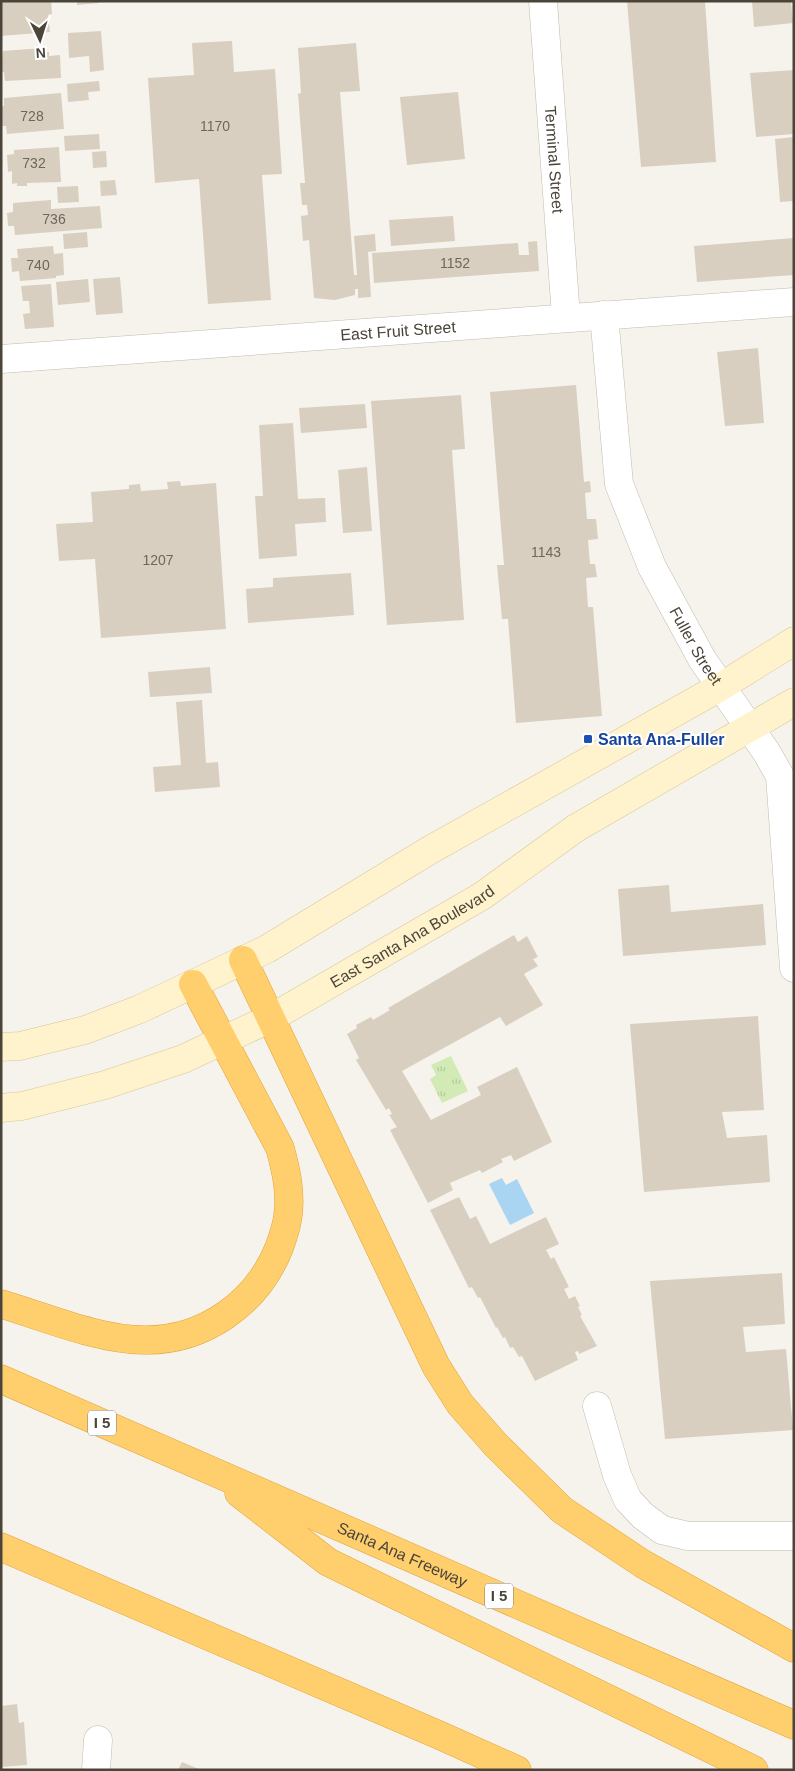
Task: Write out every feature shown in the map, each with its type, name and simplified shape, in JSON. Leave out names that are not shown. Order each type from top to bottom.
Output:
[{"type":"highway","points":[[243,960],[436,1366],[460,1404],[495,1444],[562,1510],[643,1564],[794,1648]]},
{"type":"highway","points":[[1,1304],[92,1332],[122,1338],[162,1340],[211,1325],[243,1303],[266,1274],[284,1235],[288,1216],[286,1172],[280,1148],[193,984]]},
{"type":"highway","name":"Santa Ana Freeway","points":[[1,1379],[794,1725]]},
{"type":"highway","name":"Santa Ana Freeway","points":[[204,1466],[328,1562],[754,1770]]},
{"type":"highway","points":[[1,1547],[439,1734],[517,1770]]},
{"type":"main road","points":[[1,1047],[20,1046],[85,1030],[140,1009],[267,949],[430,850],[722,686],[794,641]]},
{"type":"main road","name":"East Santa Ana Boulevard","points":[[1,1108],[22,1106],[105,1085],[183,1059],[271,1018],[482,896],[576,828],[749,726],[794,702]]},
{"type":"street","name":"Terminal Street","points":[[543,1],[566,317]]},
{"type":"street","name":"East Fruit Street","points":[[1,359],[794,302]]},
{"type":"street","name":"Fuller Street","points":[[604,315],[619,484],[652,567],[704,662],[749,726],[780,776],[794,968]]},
{"type":"street","points":[[597,1406],[617,1475],[628,1500],[643,1516],[662,1530],[688,1536],[794,1536]]},
{"type":"street","points":[[96,1770],[98,1740]]},
{"type":"green space","points":[[451,1056],[468,1091],[442,1103],[430,1079],[436,1075],[431,1065]]},
{"type":"water","points":[[502,1178],[506,1185],[517,1179],[534,1213],[510,1225],[489,1184]]},
{"type":"building","points":[[1,1],[51,1],[52,14],[48,15],[50,32],[1,36]]},
{"type":"building","points":[[77,1],[99,1],[99,3],[77,5]]},
{"type":"building","points":[[627,1],[705,1],[716,162],[641,167]]},
{"type":"building","points":[[752,1],[791,1],[793,23],[754,27]]},
{"type":"building","points":[[101,31],[104,70],[90,72],[89,56],[69,58],[68,33]]},
{"type":"building","points":[[232,41],[234,72],[275,69],[282,174],[262,175],[271,300],[208,304],[199,179],[155,183],[148,78],[194,75],[192,43]]},
{"type":"building","points":[[356,43],[360,91],[340,92],[354,275],[357,275],[354,236],[375,234],[376,251],[368,252],[371,297],[358,298],[358,289],[355,289],[355,295],[335,300],[314,298],[309,240],[303,241],[301,216],[308,215],[307,205],[302,205],[300,183],[305,183],[298,94],[301,93],[298,48]]},
{"type":"building","points":[[43,48],[43,52],[49,52],[49,56],[60,55],[61,78],[5,81],[4,72],[1,72],[3,51]]},
{"type":"building","points":[[794,70],[794,134],[756,137],[750,73]]},
{"type":"building","points":[[99,81],[100,91],[88,92],[89,100],[68,102],[67,84]]},
{"type":"building","points":[[458,92],[465,159],[407,165],[400,97]]},
{"type":"building","points":[[61,93],[64,129],[7,134],[6,126],[1,126],[1,106],[4,106],[4,98]]},
{"type":"building","points":[[99,134],[100,149],[65,151],[64,136]]},
{"type":"building","points":[[794,137],[794,201],[780,202],[775,139]]},
{"type":"building","points":[[59,147],[61,182],[27,183],[27,186],[17,186],[17,183],[12,184],[12,171],[8,172],[7,155],[14,154],[14,150]]},
{"type":"building","points":[[106,151],[107,167],[93,168],[92,152]]},
{"type":"building","points":[[115,180],[117,195],[101,196],[100,181]]},
{"type":"building","points":[[78,186],[79,202],[58,203],[57,187]]},
{"type":"building","points":[[51,200],[51,209],[100,206],[102,228],[15,235],[14,226],[8,226],[7,213],[13,212],[13,203]]},
{"type":"building","points":[[453,216],[455,241],[391,246],[389,220]]},
{"type":"building","points":[[87,232],[88,247],[64,249],[63,234]]},
{"type":"building","points":[[794,238],[794,275],[697,282],[694,246]]},
{"type":"building","points":[[537,241],[539,271],[374,283],[372,253],[518,243],[519,255],[529,255],[528,242]]},
{"type":"building","points":[[53,246],[54,254],[63,253],[64,275],[56,276],[56,278],[20,281],[19,271],[12,272],[11,258],[18,258],[17,249]]},
{"type":"building","points":[[120,277],[123,313],[96,315],[93,279]]},
{"type":"building","points":[[88,279],[90,302],[58,305],[56,282]]},
{"type":"building","points":[[51,284],[54,327],[25,329],[23,314],[30,313],[29,301],[23,301],[21,286]]},
{"type":"building","points":[[758,348],[764,423],[725,426],[717,352]]},
{"type":"building","points":[[576,385],[584,482],[590,481],[591,492],[585,493],[587,519],[596,519],[598,539],[588,540],[590,564],[595,564],[597,577],[586,578],[588,607],[593,607],[602,716],[516,723],[508,619],[502,619],[497,565],[504,565],[490,392]]},
{"type":"building","points":[[461,395],[465,449],[452,450],[464,620],[387,625],[371,401]]},
{"type":"building","points":[[365,404],[367,428],[301,433],[299,408]]},
{"type":"building","points":[[293,423],[298,499],[325,498],[326,522],[295,524],[297,556],[259,559],[255,496],[263,496],[259,425]]},
{"type":"building","points":[[367,467],[372,531],[343,533],[338,470]]},
{"type":"building","points":[[180,481],[181,486],[216,483],[226,629],[101,638],[95,559],[59,561],[56,524],[93,522],[91,492],[129,489],[129,485],[140,484],[141,491],[168,489],[167,482]]},
{"type":"building","points":[[351,573],[354,615],[248,623],[246,589],[273,587],[273,578]]},
{"type":"building","points":[[210,667],[212,693],[150,697],[148,672]]},
{"type":"building","points":[[202,700],[206,763],[218,762],[220,787],[155,792],[153,767],[181,765],[176,702]]},
{"type":"building","points":[[669,885],[671,912],[763,904],[766,945],[623,956],[618,889]]},
{"type":"building","points":[[514,935],[518,942],[527,936],[538,957],[533,959],[538,966],[524,974],[543,1005],[506,1026],[500,1017],[402,1071],[431,1120],[481,1095],[477,1087],[517,1067],[552,1142],[514,1161],[511,1155],[501,1159],[503,1162],[482,1173],[480,1170],[450,1183],[453,1190],[428,1203],[390,1130],[397,1127],[389,1115],[392,1114],[389,1108],[386,1110],[356,1060],[359,1058],[347,1034],[357,1028],[356,1025],[371,1017],[373,1020],[390,1010],[388,1008]]},
{"type":"building","points":[[758,1016],[764,1110],[722,1112],[727,1138],[767,1135],[770,1182],[644,1192],[630,1024]]},
{"type":"building","points":[[459,1197],[470,1219],[476,1216],[490,1244],[546,1217],[559,1244],[546,1250],[551,1259],[554,1257],[569,1287],[564,1289],[569,1299],[575,1296],[580,1306],[578,1307],[582,1315],[580,1316],[597,1346],[579,1354],[578,1351],[575,1352],[578,1360],[535,1381],[522,1356],[519,1357],[513,1347],[510,1348],[505,1337],[503,1338],[496,1328],[480,1297],[478,1298],[472,1287],[469,1288],[430,1210]]},
{"type":"building","points":[[782,1273],[785,1324],[743,1327],[746,1352],[786,1349],[793,1430],[665,1439],[650,1281]]},
{"type":"building","points":[[17,1704],[19,1723],[24,1722],[27,1765],[1,1767],[1,1706]]},
{"type":"building","points":[[182,1762],[201,1770],[178,1770]]},
{"type":"place","name":"Santa Ana-Fuller","points":[[588,739]]}]
